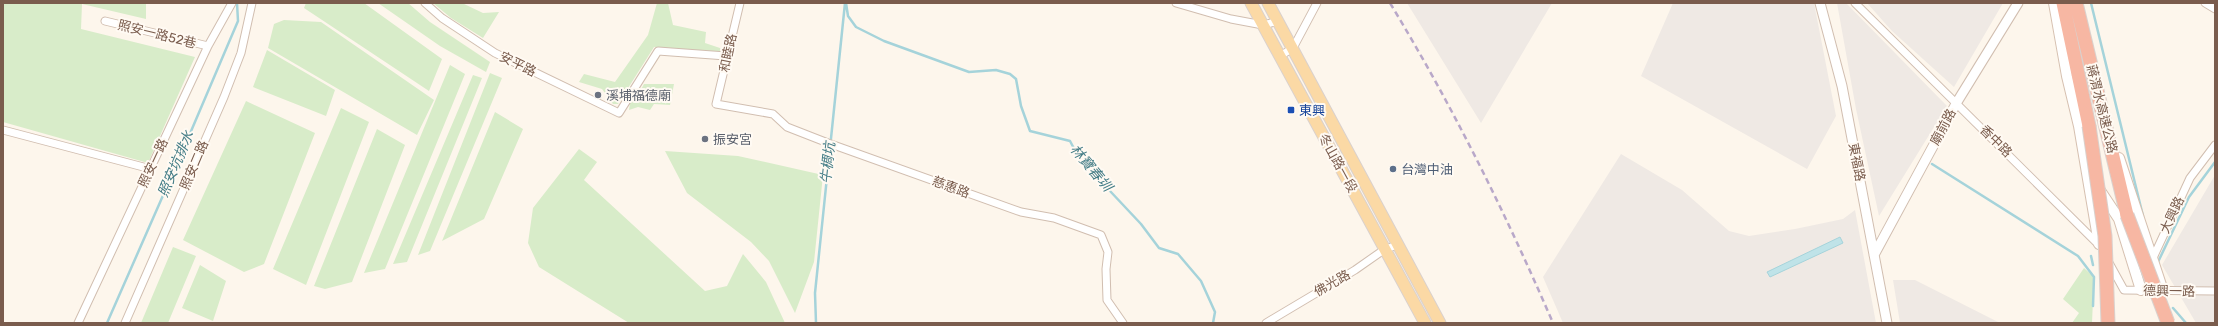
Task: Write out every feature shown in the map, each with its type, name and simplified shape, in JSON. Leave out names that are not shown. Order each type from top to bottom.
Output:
[{"type":"highway","name":"蔣渭水高速公路","points":[[2063,3],[2089,126],[2105,236],[2108,323]]},
{"type":"highway","name":"蔣渭水高速公路","points":[[2076,3],[2127,215],[2168,323]]},
{"type":"main road","name":"冬山路一段","points":[[1251,3],[1425,323]]},
{"type":"main road","name":"冬山路一段","points":[[1268,3],[1440,323]]},
{"type":"main road","points":[[2054,3],[2087,173],[2099,244]]},
{"type":"main road","points":[[2080,3],[2097,84],[2114,143],[2163,291]]},
{"type":"main road","points":[[2087,173],[2119,219],[2141,290]]},
{"type":"street","name":"照安二路","points":[[126,323],[241,53],[252,3]]},
{"type":"street","name":"安平路","points":[[425,3],[442,18],[496,53],[619,113],[658,51],[726,56]]},
{"type":"street","name":"和睦路","points":[[716,104],[726,56],[740,3]]},
{"type":"street","points":[[1176,3],[1231,19],[1263,25],[1279,21]]},
{"type":"street","points":[[1280,56],[1293,48],[1317,3]]},
{"type":"street","name":"東福路","points":[[1820,3],[1842,86],[1887,323]]},
{"type":"street","name":"香中路","points":[[1855,3],[2099,244],[2124,290]]},
{"type":"street","name":"廟前路","points":[[1874,255],[1956,102],[2018,3]]},
{"type":"street","points":[[2205,3],[2215,10]]},
{"type":"street","name":"照安一路","points":[[78,323],[208,46],[232,4]]},
{"type":"street","name":"照安一路52巷","points":[[105,21],[208,46]]},
{"type":"street","name":"慈惠路","points":[[716,104],[773,114],[787,127],[832,144],[1020,212],[1054,218],[1101,235],[1108,252],[1106,269],[1107,300],[1123,323]]},
{"type":"street","points":[[3,130],[151,168]]},
{"type":"street","name":"大興路","points":[[2141,290],[2152,258],[2190,178],[2215,145]]},
{"type":"street","name":"佛光路","points":[[1266,323],[1355,270],[1385,249],[1398,244]]},
{"type":"street","name":"德興一路","points":[[2124,290],[2215,291]]},
{"type":"shaded area","points":[[1407,3],[1552,3],[1481,123]]},
{"type":"shaded area","points":[[1673,3],[1814,3],[1836,116],[1807,169],[1641,76]]},
{"type":"shaded area","points":[[1837,3],[1846,3],[1947,106],[1879,216],[1856,109]]},
{"type":"shaded area","points":[[1867,3],[2003,3],[1954,87],[1892,31]]},
{"type":"shaded area","points":[[1621,154],[1682,190],[1729,231],[1749,236],[1795,229],[1843,219],[1855,210],[1876,323],[1563,323],[1543,277]]},
{"type":"shaded area","points":[[2215,175],[2215,323],[2196,323],[2162,265]]},
{"type":"shaded area","points":[[1893,280],[1915,280],[2000,323],[1900,323]]},
{"type":"green space","points":[[3,3],[146,3],[146,19],[82,4],[81,29],[195,57],[148,163],[3,122]]},
{"type":"green space","points":[[306,3],[364,3],[442,59],[429,91],[304,8]]},
{"type":"green space","points":[[378,3],[408,3],[430,22],[490,62],[486,72],[440,46]]},
{"type":"green space","points":[[433,3],[462,3],[483,13],[499,12],[483,38],[451,18]]},
{"type":"green space","points":[[657,3],[668,3],[673,25],[706,32],[705,43],[723,49],[722,54],[654,47],[618,104],[613,104],[602,89],[579,82],[584,74],[615,82],[648,35]]},
{"type":"green space","points":[[284,20],[321,22],[434,100],[417,135],[268,48],[274,24]]},
{"type":"green space","points":[[267,50],[335,90],[326,116],[253,87]]},
{"type":"green space","points":[[450,65],[465,74],[385,269],[364,273]]},
{"type":"green space","points":[[490,73],[502,78],[430,251],[418,255]]},
{"type":"green space","points":[[473,75],[482,78],[407,262],[393,264]]},
{"type":"green space","points":[[644,84],[674,84],[670,105],[654,104],[650,110],[638,107],[629,110],[630,103],[636,99]]},
{"type":"green space","points":[[246,101],[315,133],[264,264],[244,272],[183,240]]},
{"type":"green space","points":[[341,108],[369,122],[306,285],[273,269]]},
{"type":"green space","points":[[495,112],[523,129],[484,219],[442,241]]},
{"type":"green space","points":[[377,129],[405,145],[352,282],[325,289],[314,286]]},
{"type":"green space","points":[[579,149],[597,162],[584,180],[705,291],[727,286],[743,254],[766,282],[785,323],[629,323],[539,267],[528,243],[533,208]]},
{"type":"green space","points":[[665,151],[738,156],[823,175],[814,262],[795,313],[769,261],[751,242],[687,193]]},
{"type":"green space","points":[[173,247],[196,256],[168,323],[141,323]]},
{"type":"green space","points":[[200,265],[226,281],[213,321],[182,308]]},
{"type":"green space","points":[[2084,268],[2094,277],[2092,323],[2072,323],[2079,313],[2063,299]]},
{"type":"water","points":[[1840,237],[1843,243],[1770,277],[1767,272]]},
{"type":"waterway","name":"照安坑排水","points":[[107,323],[238,21],[237,3]]},
{"type":"waterway","name":"牛椆坑","points":[[816,323],[815,293],[845,3]]},
{"type":"waterway","name":"林寶春圳","points":[[846,3],[848,16],[856,27],[884,41],[969,72],[996,70],[1010,74],[1016,79],[1021,106],[1030,131],[1070,141],[1079,158],[1141,224],[1159,248],[1178,254],[1201,281],[1215,312],[1213,323]]},
{"type":"waterway","points":[[2091,3],[2143,216]]},
{"type":"waterway","points":[[2158,262],[2189,197],[2215,162]]},
{"type":"waterway","points":[[1932,164],[2078,256],[2094,277],[2093,306]]},
{"type":"waterway","points":[[2091,256],[2093,265]]},
{"type":"waterway","points":[[2173,308],[2186,323]]},
{"type":"railway","points":[[1390,3],[1435,81],[1477,160],[1497,200],[1553,323]]},
{"type":"place","name":"溪埔福德廟","points":[[598,95]]},
{"type":"place","name":"東興","points":[[1291,110]]},
{"type":"place","name":"振安宮","points":[[705,139]]},
{"type":"place","name":"台灣中油","points":[[1393,169]]}]
